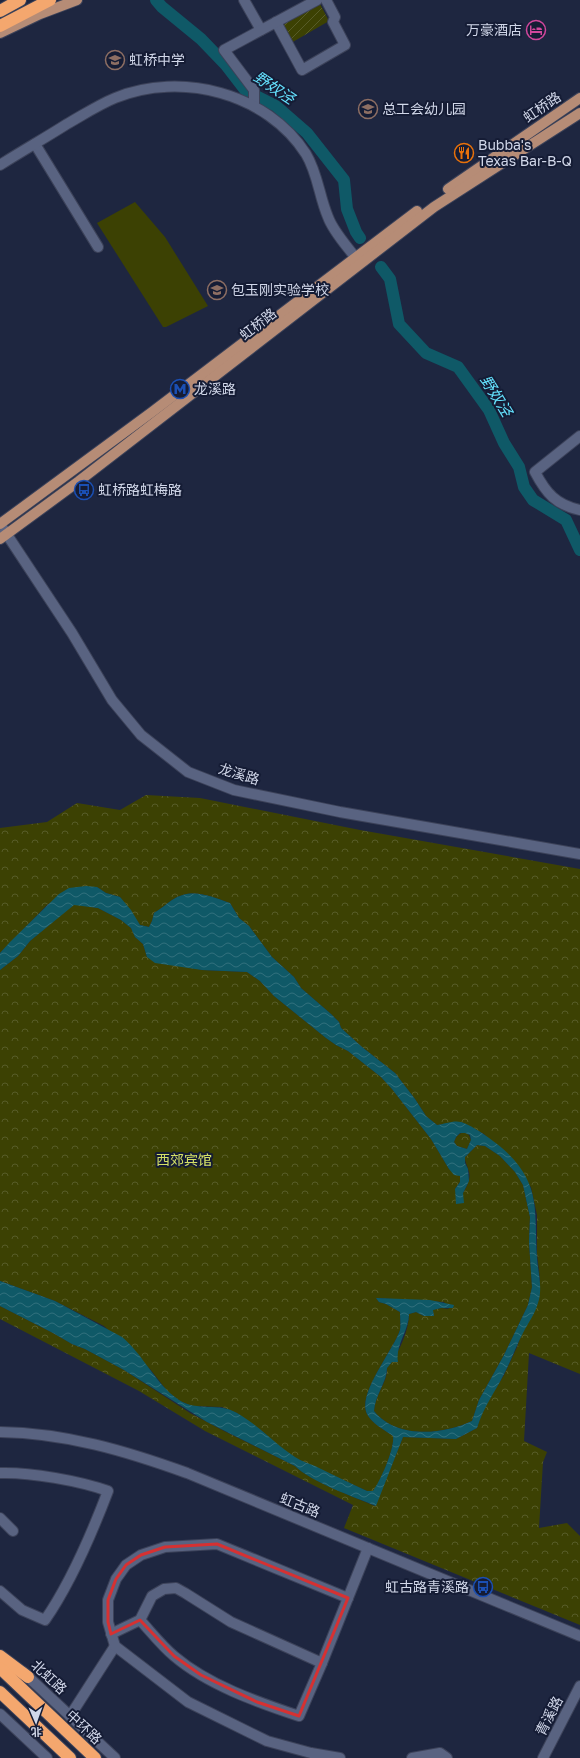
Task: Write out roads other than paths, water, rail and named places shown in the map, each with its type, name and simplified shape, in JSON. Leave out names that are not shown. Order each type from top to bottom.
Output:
[{"type":"highway","points":[[0,11],[20,0]]},
{"type":"highway","points":[[0,26],[50,0]]},
{"type":"highway","points":[[0,1656],[28,1677]]},
{"type":"highway","name":"中环路","points":[[0,1668],[95,1758]]},
{"type":"highway","points":[[0,1692],[70,1758]]},
{"type":"main road","points":[[0,33],[40,14],[77,0]]},
{"type":"main road","name":"虹桥路","points":[[0,524],[152,412],[396,226],[580,98]]},
{"type":"main road","name":"虹桥路","points":[[3,537],[79,481],[434,207],[580,113]]},
{"type":"street","points":[[244,0],[261,30]]},
{"type":"street","points":[[254,105],[254,90],[224,50],[317,0]]},
{"type":"street","points":[[276,22],[302,70],[345,45],[333,22],[335,17],[326,0]]},
{"type":"street","points":[[0,165],[95,107],[136,91],[158,88],[204,89],[228,95],[254,105],[273,118],[291,135],[306,155],[317,177],[328,217],[354,257]]},
{"type":"street","points":[[35,144],[98,247]]},
{"type":"street","points":[[580,436],[535,472],[543,488],[555,500],[580,512]]},
{"type":"street","name":"龙溪路","points":[[0,524],[3,537],[72,633],[112,700],[141,735],[188,772],[234,790],[340,812],[580,854]]},
{"type":"street","name":"虹古路","points":[[0,1432],[53,1435],[85,1441],[124,1451],[188,1473],[580,1636]]},
{"type":"street","points":[[0,1473],[36,1475],[96,1486],[108,1491],[97,1520],[57,1603],[45,1620],[22,1610],[0,1591]]},
{"type":"street","points":[[0,1518],[13,1531]]},
{"type":"street","points":[[340,1758],[311,1753],[267,1740],[188,1702],[115,1646],[108,1622],[108,1600],[116,1579],[126,1565],[141,1555],[165,1547],[217,1544],[348,1598]]},
{"type":"street","points":[[140,1620],[174,1656],[201,1675],[257,1702],[298,1716],[322,1663],[368,1548]]},
{"type":"street","points":[[111,1634],[140,1620],[152,1596],[164,1589],[176,1588],[231,1622],[322,1663]]},
{"type":"street","points":[[70,1716],[115,1646]]},
{"type":"street","name":"北虹路","points":[[0,1649],[115,1758]]},
{"type":"street","name":"青溪路","points":[[543,1758],[580,1686]]},
{"type":"street","points":[[0,1714],[48,1758]]},
{"type":"street","points":[[412,1758],[440,1753],[447,1758]]},
{"type":"water","points":[[86,886],[97,887],[106,893],[120,897],[131,910],[140,925],[149,927],[154,913],[179,896],[194,893],[230,903],[239,918],[249,926],[272,957],[294,977],[301,988],[331,1014],[339,1022],[341,1028],[362,1047],[395,1073],[426,1116],[437,1125],[461,1122],[477,1130],[502,1148],[524,1173],[530,1186],[535,1212],[540,1292],[535,1311],[520,1338],[509,1364],[486,1407],[477,1428],[456,1439],[403,1437],[376,1506],[333,1489],[311,1478],[295,1466],[207,1422],[124,1370],[0,1306],[0,1281],[55,1301],[122,1337],[137,1352],[163,1386],[186,1404],[193,1406],[223,1408],[237,1413],[302,1461],[367,1491],[373,1491],[387,1464],[392,1448],[393,1436],[369,1418],[365,1406],[371,1384],[400,1330],[400,1312],[386,1304],[379,1302],[376,1298],[430,1300],[454,1305],[453,1308],[433,1310],[434,1316],[424,1316],[416,1312],[409,1314],[407,1326],[398,1350],[398,1362],[392,1362],[387,1368],[385,1378],[376,1400],[374,1411],[383,1420],[395,1426],[420,1432],[448,1429],[472,1421],[479,1400],[504,1355],[528,1305],[532,1287],[529,1242],[530,1217],[523,1185],[515,1172],[500,1156],[485,1146],[477,1145],[465,1157],[469,1181],[463,1193],[464,1203],[456,1204],[455,1189],[460,1182],[460,1176],[454,1175],[449,1169],[431,1139],[381,1077],[348,1051],[326,1038],[274,996],[260,981],[247,972],[202,970],[155,963],[147,957],[143,944],[135,937],[131,928],[121,920],[98,908],[74,905],[30,941],[18,956],[0,970],[0,953],[59,894],[69,888]],"holes":[[[460,1133],[470,1135],[471,1140],[467,1149],[457,1146],[454,1142]]]},
{"type":"waterway","name":"野奴泾","points":[[156,0],[162,7],[201,39],[226,65],[246,91],[276,106],[307,133],[344,180],[347,209],[360,238]]},
{"type":"waterway","name":"野奴泾","points":[[381,267],[390,279],[399,324],[426,353],[458,367],[489,410],[504,443],[519,467],[524,487],[533,500],[566,520],[580,550]]},
{"type":"place","name":"万豪酒店","points":[[536,30]]},
{"type":"place","name":"虹桥中学","points":[[115,60]]},
{"type":"place","name":"总工会幼儿园","points":[[368,109]]},
{"type":"place","name":"Bubba's Texas Bar-B-Q","points":[[464,153]]},
{"type":"place","name":"包玉刚实验学校","points":[[217,290]]},
{"type":"place","name":"龙溪路","points":[[180,389]]},
{"type":"place","name":"虹桥路虹梅路","points":[[84,490]]},
{"type":"place","name":"虹古路青溪路","points":[[483,1587]]},
{"type":"park label","name":"西郊宾馆","points":[[184,1160]]}]
